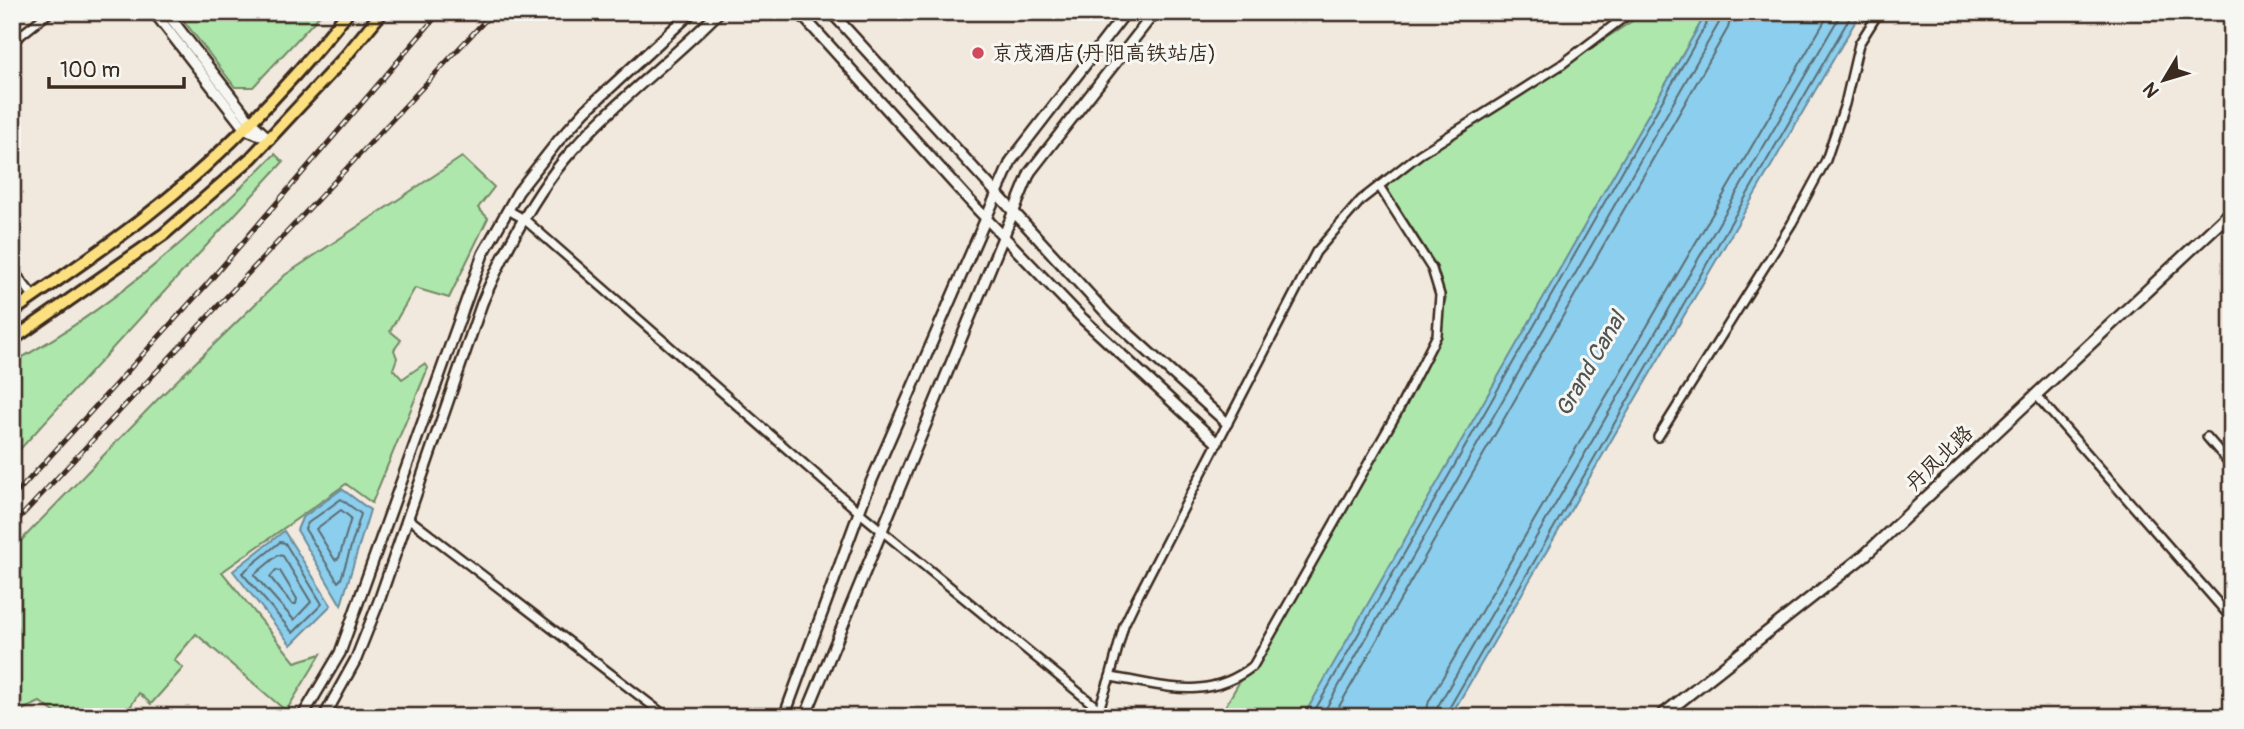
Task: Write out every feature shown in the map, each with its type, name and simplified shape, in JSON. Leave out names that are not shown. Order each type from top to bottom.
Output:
[{"type":"main road","points":[[12,312],[147,216],[248,125],[348,12]]},
{"type":"main road","points":[[12,340],[164,234],[270,139],[382,12]]},
{"type":"main road","name":"丹凤北路","points":[[1660,717],[1866,555],[2232,211]]},
{"type":"street","points":[[12,42],[50,12]]},
{"type":"street","points":[[154,12],[248,125],[270,139]]},
{"type":"street","points":[[166,12],[248,125]]},
{"type":"street","points":[[302,717],[340,653],[483,254],[508,210],[558,141],[585,111],[692,12]]},
{"type":"street","points":[[324,717],[356,659],[482,303],[504,252],[566,158],[719,12]]},
{"type":"street","points":[[799,12],[986,219],[1083,319],[1217,443]]},
{"type":"street","points":[[831,12],[1109,316],[1227,423]]},
{"type":"street","points":[[784,717],[859,512],[1011,161],[1126,12]]},
{"type":"street","points":[[806,717],[1030,172],[1155,12]]},
{"type":"street","points":[[508,210],[524,219],[859,512],[1100,714],[1124,625],[1316,252],[1361,200],[1420,154],[1561,65],[1632,12]]},
{"type":"street","points":[[1658,437],[1793,223],[1826,160],[1845,104],[1858,44],[1879,12]]},
{"type":"street","points":[[1110,677],[1200,689],[1220,686],[1253,666],[1412,385],[1437,335],[1440,295],[1432,269],[1379,186]]},
{"type":"street","points":[[12,269],[34,297]]},
{"type":"street","points":[[2035,394],[2232,619]]},
{"type":"street","points":[[2207,437],[2232,466]]},
{"type":"street","points":[[408,518],[667,717]]},
{"type":"green space","points":[[177,12],[323,12],[253,87],[235,87]]},
{"type":"green space","points":[[1646,12],[1707,12],[1304,717],[1219,717],[1436,344],[1441,309],[1446,299],[1437,267],[1386,187],[1423,157]]},
{"type":"green space","points":[[275,154],[283,162],[12,458],[12,363],[83,319],[151,268]]},
{"type":"green space","points":[[462,157],[494,187],[478,208],[488,218],[449,298],[415,288],[390,331],[401,340],[394,350],[397,358],[393,369],[402,379],[424,364],[428,368],[372,503],[346,484],[222,572],[295,662],[321,654],[286,711],[196,634],[174,660],[183,668],[151,704],[139,693],[124,717],[61,717],[40,702],[15,713],[12,711],[12,550],[156,401],[285,275]]},
{"type":"water","name":"Grand Canal","points":[[1707,12],[1861,12],[1450,717],[1303,717]]},
{"type":"water","points":[[342,489],[370,510],[341,605],[297,530],[302,518]]},
{"type":"water","points":[[284,531],[331,605],[291,645],[233,571]]},
{"type":"railway","points":[[12,498],[208,283],[440,12]]},
{"type":"railway","points":[[12,526],[493,12]]},
{"type":"place","name":"京茂酒店(丹阳高铁站店)","points":[[978,53]]}]
